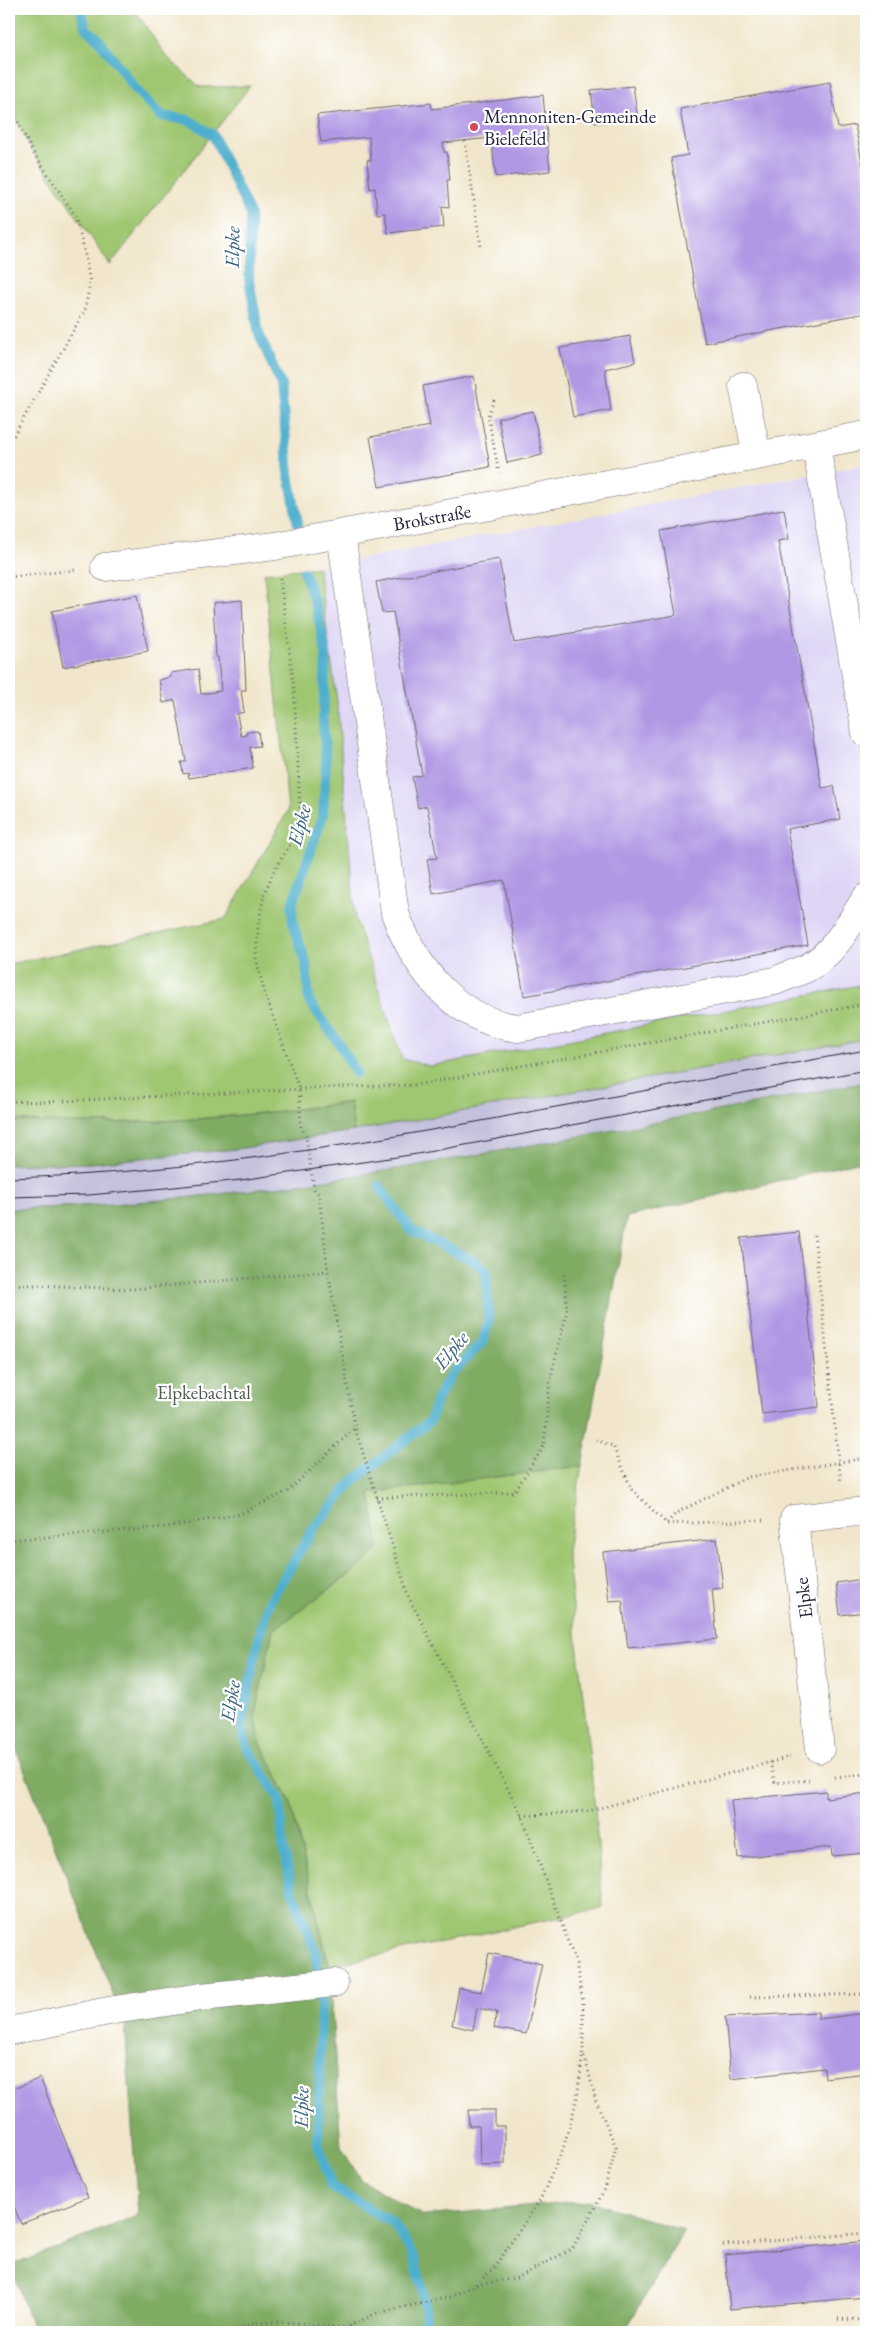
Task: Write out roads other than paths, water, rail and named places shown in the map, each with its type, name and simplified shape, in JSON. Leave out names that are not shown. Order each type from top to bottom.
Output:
[{"type":"street","points":[[743,386],[757,456]]},
{"type":"street","name":"Brokstraße","points":[[105,567],[275,546],[866,435]]},
{"type":"street","points":[[816,445],[866,733]]},
{"type":"street","points":[[340,534],[395,913],[412,952],[442,990],[468,1013],[500,1026],[518,1028],[774,981],[808,967],[826,954],[841,937],[866,898]]},
{"type":"street","name":"Elpke","points":[[820,1749],[794,1519],[855,1512]]},
{"type":"street","points":[[9,2031],[114,2010],[297,1986],[334,1983]]},
{"type":"waterway","name":"Elpke","points":[[81,9],[86,29],[96,36],[137,91],[161,116],[189,120],[213,135],[250,214],[249,280],[259,334],[281,385],[289,475],[298,524]]},
{"type":"waterway","name":"Elpke","points":[[304,572],[316,607],[326,653],[323,721],[326,762],[323,815],[292,905],[293,923],[306,963],[309,1001],[338,1042],[356,1073]]},
{"type":"waterway","name":"Elpke","points":[[379,1186],[411,1230],[474,1261],[486,1271],[489,1322],[482,1343],[452,1373],[437,1398],[430,1421],[352,1482],[313,1529],[270,1601],[261,1629],[243,1716],[242,1730],[248,1749],[280,1800],[283,1846],[294,1897],[316,1952],[321,2004],[318,2143],[331,2186],[394,2224],[413,2254],[422,2288],[426,2317],[421,2332]]},
{"type":"tram line","points":[[9,1178],[144,1170],[211,1163],[345,1144],[478,1122],[866,1050]]},
{"type":"tram line","points":[[9,1197],[89,1195],[241,1180],[417,1154],[866,1070]]},
{"type":"place","name":"Mennoniten-Gemeinde Bielefeld","points":[[474,127]]},
{"type":"park label","name":"Elpkebachtal","points":[[204,1392]]}]
